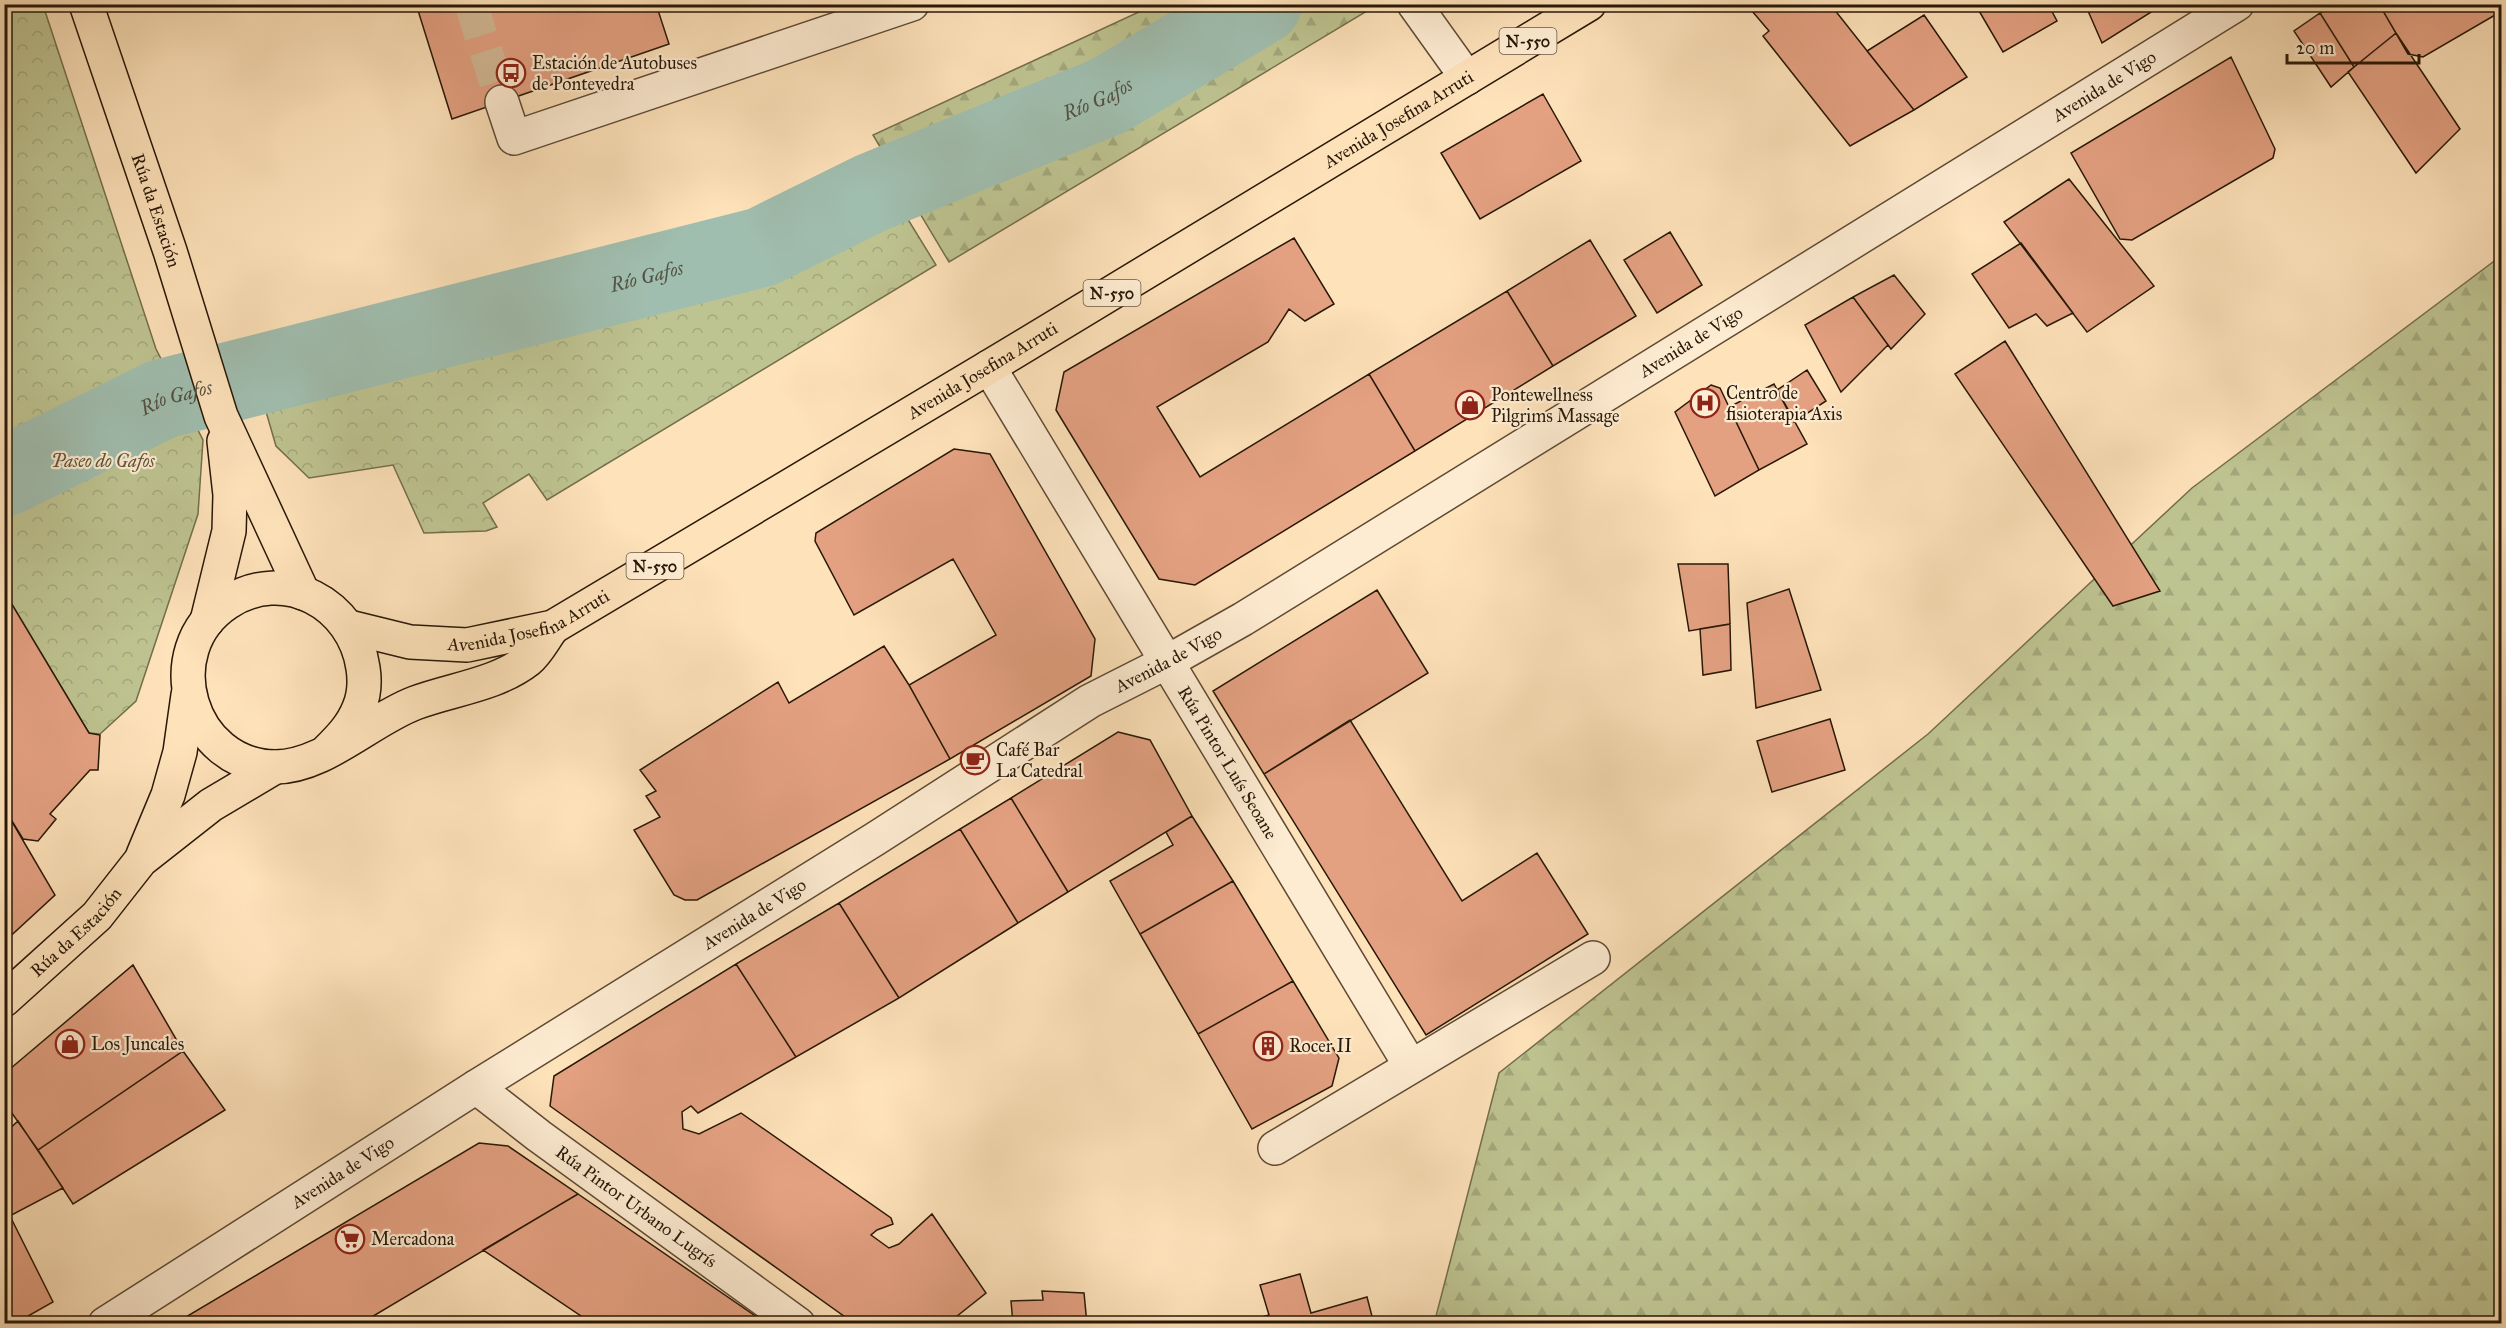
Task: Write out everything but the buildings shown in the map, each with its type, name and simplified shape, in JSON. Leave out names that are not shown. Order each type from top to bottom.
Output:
[{"type":"main road","name":"Rúa da Estación","points":[[86,4],[170,251],[221,416],[303,592]]},
{"type":"main road","name":"Avenida Josefina Arruti","points":[[349,627],[410,642],[466,645],[553,627],[989,367],[1589,4]]},
{"type":"main road","name":"Rúa da Estación","points":[[207,621],[229,531],[230,495],[221,416]]},
{"type":"main road","points":[[327,751],[347,732],[360,707],[365,680],[361,651],[349,627],[329,605],[303,592],[277,588],[251,592],[227,603],[207,621],[194,642],[187,667],[188,693],[198,722],[218,746],[245,761],[275,767],[302,763],[327,751],[413,704],[497,678],[530,659],[553,627]]},
{"type":"main road","name":"Rúa da Estación","points":[[141,860],[168,795],[180,752],[188,693]]},
{"type":"main road","name":"Rúa da Estación","points":[[4,1000],[97,916],[141,860],[211,805],[275,767]]},
{"type":"street","points":[[502,102],[514,138],[912,4]]},
{"type":"street","points":[[1414,4],[1467,78]]},
{"type":"street","name":"Avenida de Vigo","points":[[106,1323],[1090,701],[1167,662],[1243,619],[2237,4]]},
{"type":"street","name":"Rúa Pintor Luís Seoane","points":[[989,367],[1410,1065]]},
{"type":"street","points":[[1275,1148],[1410,1065],[1593,958]]},
{"type":"street","name":"Rúa Pintor Urbano Lugrís","points":[[476,1087],[539,1136],[798,1323]]},
{"type":"green space","points":[[1156,4],[1377,5],[949,262],[873,135]]},
{"type":"green space","name":"Paseo do Gafos","points":[[4,5],[43,5],[156,349],[203,440],[198,514],[136,701],[100,734],[89,733],[5,594]]},
{"type":"green space","points":[[893,195],[936,265],[547,500],[529,474],[483,503],[497,527],[486,531],[424,533],[393,465],[309,478],[276,446],[260,391],[741,269]]},
{"type":"green space","points":[[2501,256],[2501,1310],[2485,1324],[1434,1324],[1499,1073],[1928,734],[2192,488]]},
{"type":"waterway","name":"Río Gafos","points":[[4,477],[162,399],[762,247],[871,193],[1108,96],[1262,4]]},
{"type":"tunnel","points":[[471,4],[502,102]]},
{"type":"place","name":"Estación de Autobuses de Pontevedra","points":[[511,73]]},
{"type":"place","name":"Centro de fisioterapia Axis","points":[[1705,403]]},
{"type":"place","name":"Pontewellness Pilgrims Massage","points":[[1470,405]]},
{"type":"place","name":"Café Bar La Catedral","points":[[975,760]]},
{"type":"place","name":"Los Juncales","points":[[70,1044]]},
{"type":"place","name":"Rocer II","points":[[1268,1046]]},
{"type":"place","name":"Mercadona","points":[[350,1239]]}]
